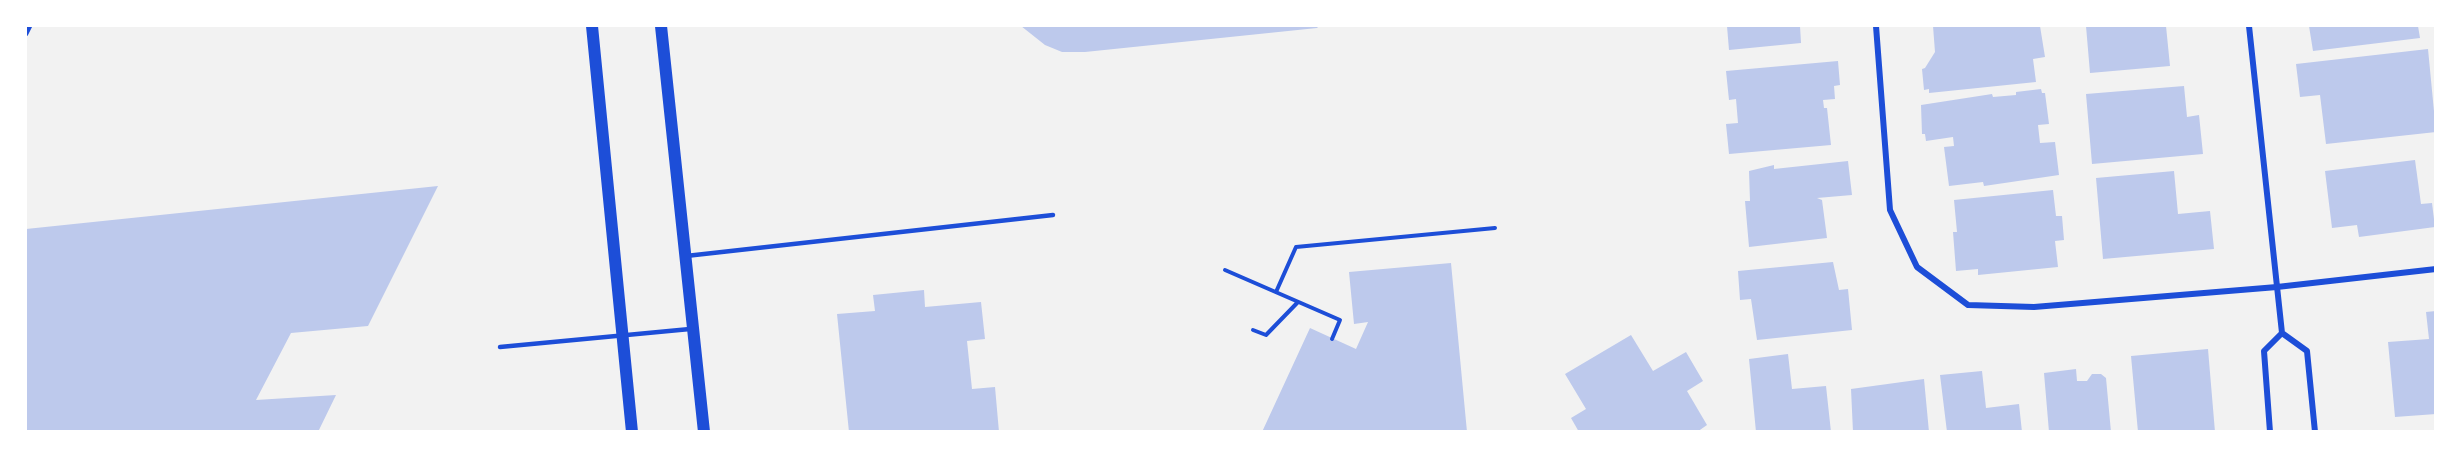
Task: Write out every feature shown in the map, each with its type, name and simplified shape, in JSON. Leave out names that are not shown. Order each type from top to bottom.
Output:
[{"type":"main road","points":[[592,26],[633,432]]},
{"type":"main road","points":[[661,26],[704,432]]},
{"type":"street","points":[[1876,26],[1890,210],[1917,267],[1968,305],[2034,307],[2277,287],[2436,268]]},
{"type":"street","points":[[2249,26],[2282,333],[2307,351],[2315,432]]},
{"type":"street","points":[[2270,432],[2264,351],[2282,333]]},
{"type":"lane","points":[[26,34],[30,26]]},
{"type":"lane","points":[[685,256],[1053,215]]},
{"type":"lane","points":[[500,347],[693,329]]},
{"type":"path","points":[[1276,292],[1296,248],[1495,228]]},
{"type":"path","points":[[1226,270],[1340,320],[1332,339]]},
{"type":"path","points":[[1253,330],[1266,334],[1298,302]]},
{"type":"building","points":[[1021,26],[1319,26],[1085,52],[1062,52],[1045,45]]},
{"type":"building","points":[[1727,26],[1800,26],[1801,43],[1729,50]]},
{"type":"building","points":[[1933,26],[2040,26],[2045,57],[2033,59],[2036,82],[1929,93],[1929,89],[1924,90],[1922,69],[1935,52]]},
{"type":"building","points":[[2086,26],[2166,26],[2170,66],[2090,73]]},
{"type":"building","points":[[2309,26],[2418,26],[2420,38],[2313,51]]},
{"type":"building","points":[[2428,49],[2436,132],[2326,144],[2320,95],[2300,97],[2296,64]]},
{"type":"building","points":[[1838,61],[1840,85],[1834,86],[1835,99],[1823,100],[1824,108],[1827,108],[1831,145],[1729,154],[1726,124],[1738,123],[1736,99],[1729,100],[1726,71]]},
{"type":"building","points":[[2184,86],[2187,117],[2199,115],[2203,154],[2092,164],[2086,94]]},
{"type":"building","points":[[2041,89],[2042,93],[2045,93],[2049,124],[2038,125],[2040,143],[2055,142],[2059,175],[1984,186],[1983,182],[1949,186],[1944,147],[1954,146],[1953,137],[1926,141],[1925,134],[1922,134],[1921,105],[1992,94],[1993,97],[2016,95],[2016,92]]},
{"type":"building","points":[[2415,160],[2421,204],[2432,203],[2435,227],[2359,237],[2357,225],[2332,228],[2325,171]]},
{"type":"building","points":[[1848,161],[1852,195],[1817,198],[1822,200],[1827,238],[1749,247],[1745,201],[1750,201],[1749,171],[1774,165],[1774,169]]},
{"type":"building","points":[[2174,171],[2178,214],[2210,211],[2214,249],[2103,259],[2096,178]]},
{"type":"building","points":[[438,186],[368,326],[291,333],[256,400],[336,395],[318,432],[26,432],[26,229]]},
{"type":"building","points":[[2053,190],[2056,216],[2062,216],[2064,240],[2055,241],[2058,267],[1978,275],[1978,269],[1956,271],[1953,232],[1957,232],[1954,200]]},
{"type":"building","points":[[1833,262],[1839,290],[1848,289],[1852,330],[1757,340],[1751,299],[1740,300],[1738,271]]},
{"type":"building","points":[[1451,263],[1467,432],[1262,432],[1310,328],[1356,349],[1368,322],[1354,324],[1349,272]]},
{"type":"building","points":[[924,290],[925,307],[981,302],[985,339],[967,341],[972,389],[995,387],[999,432],[849,432],[837,314],[875,311],[873,295]]},
{"type":"building","points":[[2436,311],[2436,414],[2395,417],[2388,342],[2429,339],[2426,312]]},
{"type":"building","points":[[1631,335],[1653,371],[1686,352],[1703,381],[1687,391],[1707,425],[1697,432],[1579,432],[1571,418],[1586,409],[1565,374]]},
{"type":"building","points":[[2208,349],[2215,432],[2138,432],[2131,356]]},
{"type":"building","points":[[1788,354],[1792,389],[1826,386],[1831,432],[1756,432],[1749,359]]},
{"type":"building","points":[[2076,369],[2077,381],[2087,381],[2092,374],[2101,374],[2106,378],[2111,432],[2049,432],[2044,373]]},
{"type":"building","points":[[1982,371],[1986,408],[2019,404],[2022,432],[1947,432],[1940,375]]},
{"type":"building","points":[[1924,379],[1929,432],[1853,432],[1851,389]]}]
